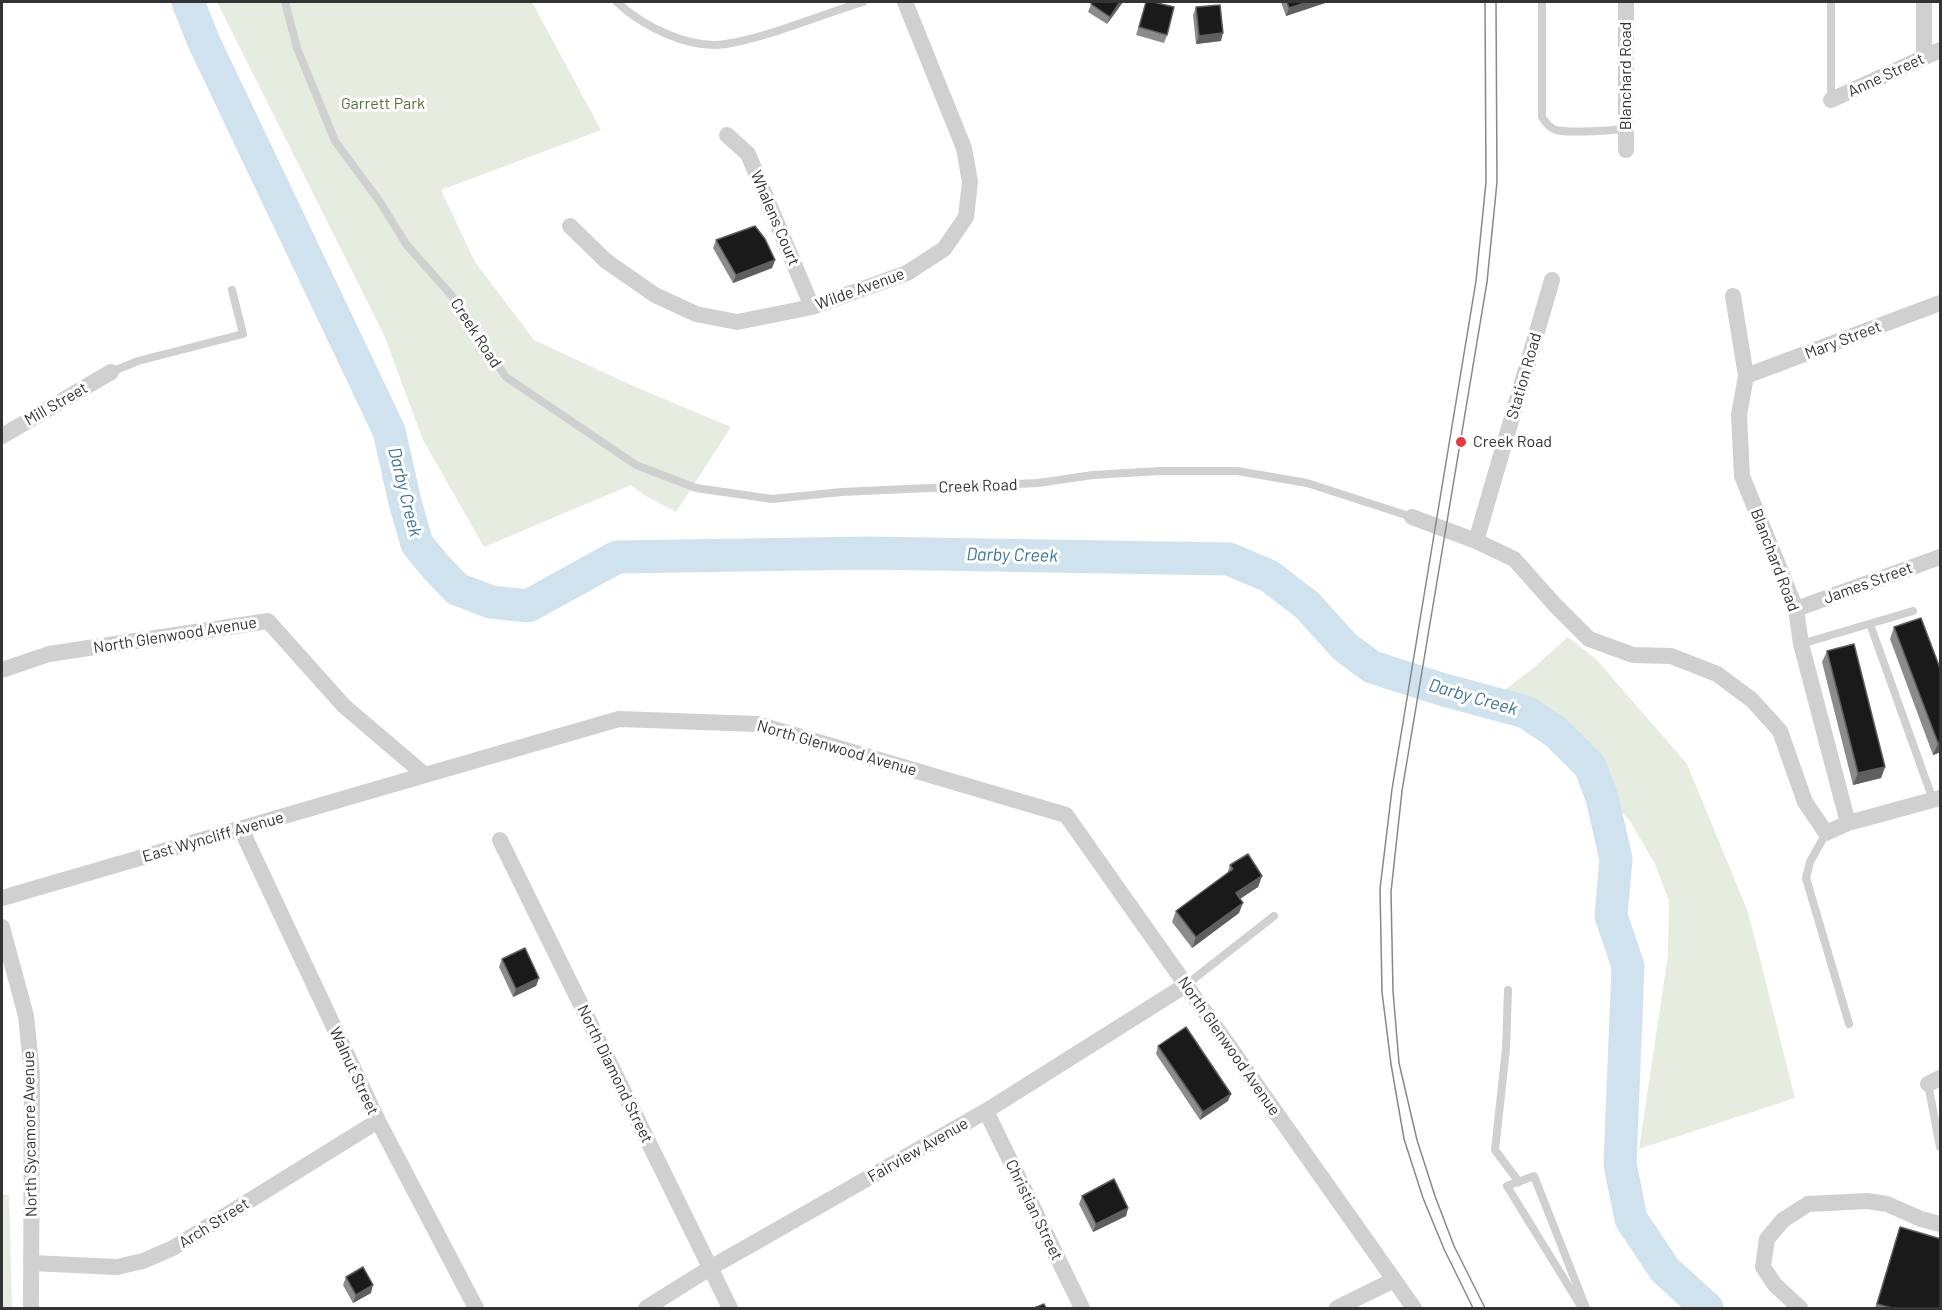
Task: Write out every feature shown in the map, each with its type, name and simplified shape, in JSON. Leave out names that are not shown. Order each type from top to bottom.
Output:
[{"type":"street","name":"Wilde Avenue","points":[[570,226],[606,261],[655,295],[696,314],[737,322],[812,307],[907,273],[944,249],[966,217],[970,182],[964,148],[905,2]]},
{"type":"street","name":"Blanchard Road","points":[[1626,2],[1626,150]]},
{"type":"street","points":[[1924,2],[1924,57]]},
{"type":"street","name":"Anne Street","points":[[1831,100],[1941,50]]},
{"type":"street","name":"Whalens Court","points":[[728,135],[748,154],[812,307]]},
{"type":"street","name":"Station Road","points":[[1476,541],[1552,280]]},
{"type":"street","name":"Blanchard Road","points":[[1733,296],[1746,376],[1739,415],[1743,476],[1796,609],[1800,644],[1848,823]]},
{"type":"street","name":"Mary Street","points":[[1746,376],[1941,303]]},
{"type":"street","name":"Mill Street","points":[[2,436],[111,372]]},
{"type":"street","name":"Creek Road","points":[[1412,517],[1476,541],[1514,560],[1589,639],[1633,655],[1671,656],[1717,674],[1752,700],[1779,731],[1805,802],[1826,833]]},
{"type":"street","name":"James Street","points":[[1796,609],[1941,557]]},
{"type":"street","name":"North Glenwood Avenue","points":[[2,670],[49,654],[268,621],[344,706],[425,775],[619,719],[757,724],[1066,815],[1414,1308]]},
{"type":"street","name":"East Wyncliff Avenue","points":[[2,898],[425,775]]},
{"type":"street","points":[[1826,833],[1848,823],[1937,799]]},
{"type":"street","name":"Walnut Street","points":[[241,829],[378,1121],[476,1308]]},
{"type":"street","name":"North Diamond Street","points":[[500,840],[730,1308]]},
{"type":"street","name":"North Sycamore Avenue","points":[[2,927],[26,1017],[32,1074],[31,1308]]},
{"type":"street","name":"Fairview Avenue","points":[[646,1308],[710,1268],[986,1112],[1186,985]]},
{"type":"street","name":"Christian Street","points":[[986,1112],[1082,1308]]},
{"type":"street","name":"Arch Street","points":[[31,1263],[117,1267],[142,1261],[173,1248],[378,1121]]},
{"type":"street","points":[[1800,1308],[1775,1285],[1763,1267],[1767,1239],[1783,1220],[1808,1204],[1867,1201],[1887,1204],[1921,1219],[1941,1224]]},
{"type":"street","points":[[1337,1308],[1394,1280]]},
{"type":"lane","name":"Creek Road","points":[[285,2],[297,48],[335,141],[380,202],[406,244],[452,296],[506,377],[636,465],[696,488],[772,499],[842,492],[1038,483],[1093,475],[1160,471],[1237,471],[1307,483],[1412,517]]},
{"type":"lane","points":[[617,2],[662,32],[702,43],[724,44],[770,32],[863,2]]},
{"type":"lane","points":[[1542,2],[1542,117],[1546,124],[1556,130],[1626,129]]},
{"type":"lane","points":[[1831,2],[1831,100]]},
{"type":"lane","points":[[111,372],[138,361],[243,334],[232,290]]},
{"type":"lane","points":[[1800,644],[1913,611]]},
{"type":"lane","points":[[1870,624],[1937,799]]},
{"type":"lane","points":[[1826,833],[1810,862],[1806,878],[1849,1024]]},
{"type":"lane","points":[[1186,985],[1274,916]]},
{"type":"lane","points":[[1508,990],[1506,1049],[1495,1150],[1519,1182]]},
{"type":"lane","points":[[1934,1081],[1941,1147]]},
{"type":"lane","points":[[1534,1176],[1584,1308],[1508,1186],[1534,1176]]},
{"type":"green space","name":"Garrett Park","points":[[217,2],[532,2],[601,130],[441,190],[475,262],[534,340],[631,385],[731,427],[676,512],[644,495],[631,485],[484,547],[423,440],[384,335]]},
{"type":"green space","points":[[1568,637],[1596,659],[1687,764],[1748,912],[1795,1098],[1639,1149],[1668,955],[1669,901],[1655,864],[1630,821],[1567,752],[1529,732],[1490,701],[1531,670]]},
{"type":"green space","points":[[2,1194],[9,1195],[12,1308],[2,1308]]},
{"type":"building","points":[[1092,2],[1120,2],[1110,17],[1091,4]]},
{"type":"building","points":[[1146,2],[1174,7],[1167,35],[1139,27]]},
{"type":"building","points":[[1287,2],[1308,2],[1289,8]]},
{"type":"building","points":[[1220,5],[1223,33],[1199,36],[1196,7]]},
{"type":"building","points":[[755,226],[765,239],[775,260],[736,275],[716,240]]},
{"type":"building","points":[[1921,618],[1941,671],[1941,742],[1938,743],[1894,627]]},
{"type":"building","points":[[1854,644],[1885,767],[1858,773],[1827,651]]},
{"type":"building","points":[[1248,854],[1262,876],[1236,893],[1243,903],[1196,937],[1176,911],[1233,869],[1230,865]]},
{"type":"building","points":[[525,948],[539,978],[516,989],[502,959]]},
{"type":"building","points":[[1186,1027],[1231,1094],[1203,1112],[1158,1046]]},
{"type":"building","points":[[1114,1179],[1128,1208],[1096,1224],[1082,1196]]},
{"type":"building","points":[[1900,1227],[1941,1239],[1941,1308],[1892,1308],[1877,1304]]},
{"type":"building","points":[[363,1267],[373,1285],[356,1295],[346,1277]]},
{"type":"building","points":[[1044,1304],[1046,1308],[1034,1308]]},
{"type":"waterway","name":"Darby Creek","points":[[188,2],[203,40],[389,431],[417,544],[457,589],[491,602],[528,606],[617,557],[868,553],[1229,559],[1269,576],[1307,605],[1345,647],[1372,667],[1444,690],[1526,712],[1557,733],[1590,766],[1602,798],[1616,859],[1611,916],[1628,966],[1620,1164],[1631,1219],[1665,1270],[1707,1308]]},
{"type":"tram line","points":[[1473,1308],[1444,1249],[1423,1198],[1404,1139],[1382,992],[1380,889],[1392,789],[1476,281],[1486,182],[1485,2]]},
{"type":"tram line","points":[[1485,1308],[1454,1246],[1435,1196],[1417,1140],[1399,1063],[1393,991],[1391,892],[1402,791],[1487,282],[1497,182],[1496,2]]},
{"type":"place","name":"Creek Road","points":[[1461,442]]}]
